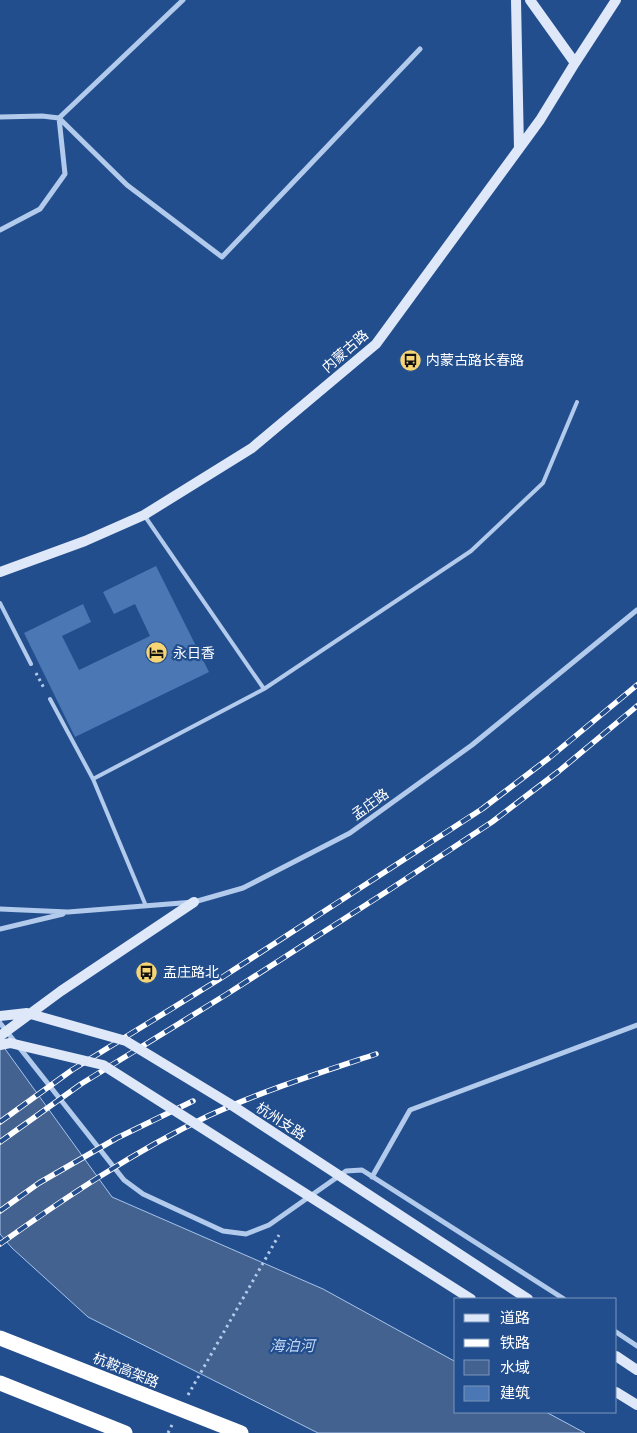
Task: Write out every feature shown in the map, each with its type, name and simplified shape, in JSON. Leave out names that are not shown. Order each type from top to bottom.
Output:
[{"type":"highway","name":"杭鞍高架路","points":[[0,1338],[241,1433]]},
{"type":"highway","points":[[0,1383],[125,1433]]},
{"type":"main road","points":[[516,0],[519,149]]},
{"type":"main road","points":[[530,0],[574,63]]},
{"type":"main road","name":"内蒙古路","points":[[0,572],[85,541],[144,515],[252,448],[376,344],[540,120],[574,63],[616,0]]},
{"type":"main road","points":[[0,1036],[61,991],[194,902]]},
{"type":"main road","name":"杭州支路","points":[[0,1016],[27,1012],[126,1041],[230,1104],[526,1298]]},
{"type":"main road","points":[[0,1045],[10,1043],[103,1065],[469,1298]]},
{"type":"main road","points":[[617,1357],[637,1370]]},
{"type":"main road","points":[[617,1393],[637,1406]]},
{"type":"street","points":[[59,118],[183,0]]},
{"type":"street","points":[[0,117],[42,116],[59,118],[127,185],[222,258],[420,49]]},
{"type":"street","points":[[0,230],[40,209],[65,174],[59,118]]},
{"type":"street","name":"孟庄路","points":[[68,912],[194,902],[243,888],[350,833],[472,744],[637,610]]},
{"type":"street","points":[[0,909],[68,912]]},
{"type":"street","points":[[0,929],[68,912]]},
{"type":"street","points":[[0,1024],[124,1180],[143,1194],[223,1231],[246,1234],[268,1225],[346,1170],[362,1170],[562,1298]]},
{"type":"street","points":[[372,1176],[410,1110],[637,1025]]},
{"type":"street","points":[[617,1333],[637,1346]]},
{"type":"lane","points":[[93,779],[264,689],[471,551],[544,484],[577,402]]},
{"type":"lane","points":[[144,515],[264,689]]},
{"type":"lane","points":[[0,603],[31,664]]},
{"type":"lane","points":[[50,698],[93,779],[146,906]]},
{"type":"path","points":[[31,664],[50,698]]},
{"type":"path","points":[[185,1400],[284,1228]]},
{"type":"water","name":"海泊河","points":[[0,1042],[112,1197],[323,1289],[454,1361],[454,1413],[548,1413],[585,1433],[318,1433],[88,1317],[12,1248],[0,1234]]},
{"type":"building","name":"永日香","points":[[156,566],[209,672],[75,737],[24,633],[83,604],[91,622],[62,636],[79,670],[150,636],[135,604],[114,614],[103,592]]},
{"type":"railway","points":[[0,1122],[72,1070],[218,980],[482,809],[549,758],[637,685]]},
{"type":"railway","points":[[0,1142],[81,1084],[227,994],[492,822],[559,771],[637,706]]},
{"type":"railway","points":[[0,1244],[128,1159],[208,1116],[249,1098],[376,1054]]},
{"type":"railway","points":[[0,1211],[39,1183],[117,1138],[193,1101]]},
{"type":"place","name":"内蒙古路长春路","points":[[410,360]]},
{"type":"place","name":"永日香","points":[[157,653]]},
{"type":"place","name":"孟庄路北","points":[[147,972]]}]
